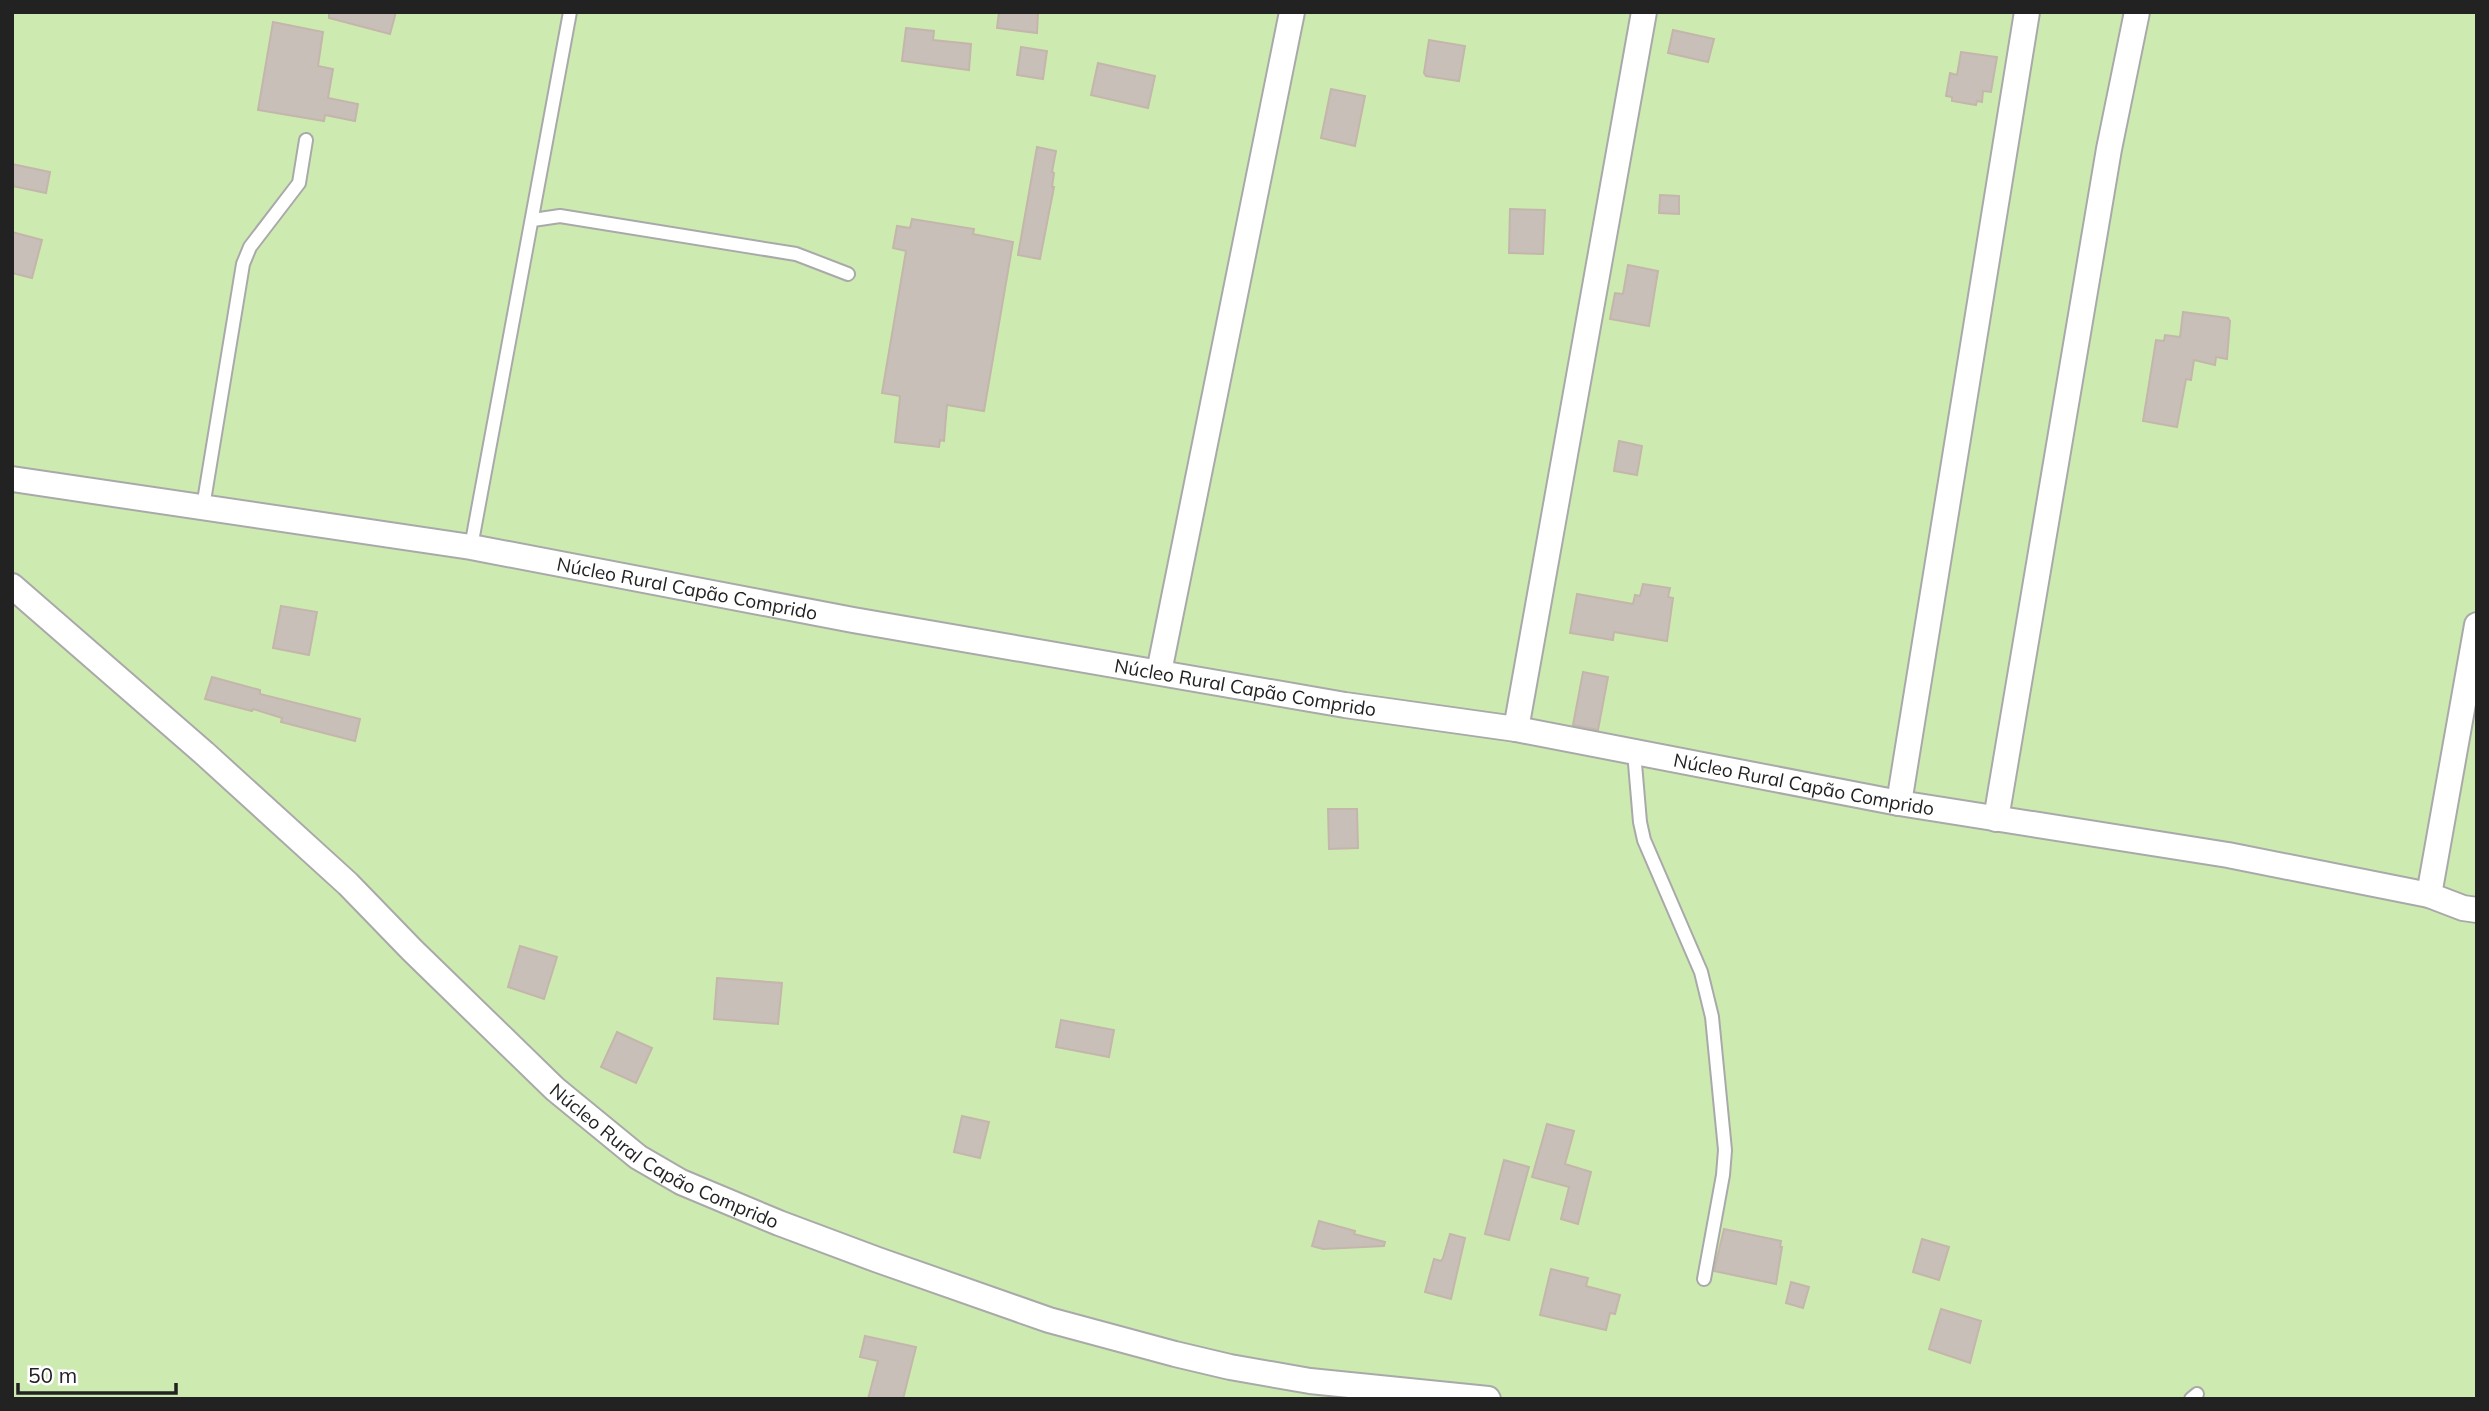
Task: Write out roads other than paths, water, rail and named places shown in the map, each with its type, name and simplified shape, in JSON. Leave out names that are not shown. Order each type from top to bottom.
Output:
[{"type":"street","points":[[1159,672],[1292,12]]},
{"type":"street","points":[[1516,729],[1644,12]]},
{"type":"street","points":[[1899,803],[2027,12]]},
{"type":"street","points":[[1996,819],[2104,176],[2137,12]]},
{"type":"street","name":"Núcleo Rural Capão Comprido","points":[[12,479],[471,547],[839,618],[1345,705],[1516,729],[1899,803],[2228,855],[2429,895],[2463,908],[2477,910]]},
{"type":"street","name":"Núcleo Rural Capão Comprido","points":[[12,586],[204,753],[348,884],[555,1089],[638,1157],[681,1182],[779,1223],[1049,1320],[1175,1354],[1310,1381],[1488,1399]]},
{"type":"street","points":[[2429,895],[2477,625]]},
{"type":"lane","points":[[471,547],[570,12]]},
{"type":"lane","points":[[203,507],[243,264],[250,247],[299,183],[306,140]]},
{"type":"lane","points":[[533,220],[560,216],[796,254],[848,274]]},
{"type":"lane","points":[[1634,752],[1644,840],[1701,972],[1712,1017],[1725,1150],[1704,1279]]}]
